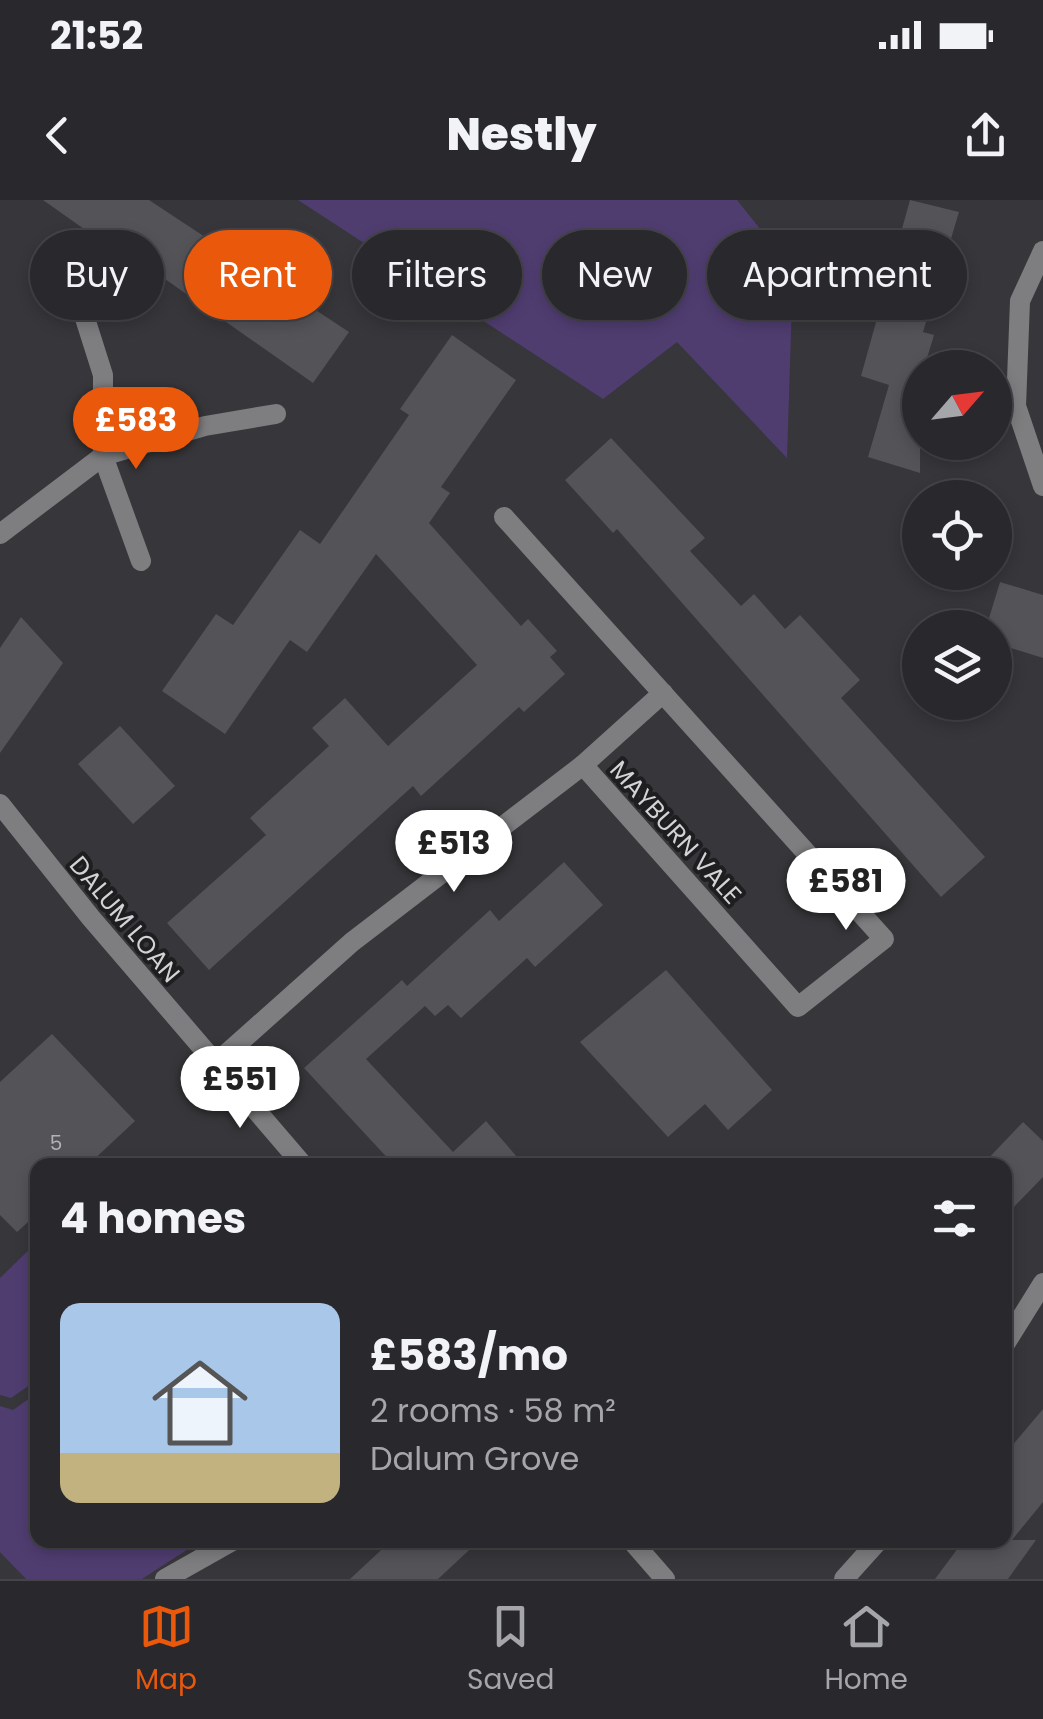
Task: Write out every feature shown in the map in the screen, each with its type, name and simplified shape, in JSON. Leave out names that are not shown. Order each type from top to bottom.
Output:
[{"type":"street","points":[[1043,251],[1020,300],[1016,406],[1043,486]]},
{"type":"street","points":[[86,320],[103,374],[103,456],[140,561]]},
{"type":"street","points":[[0,534],[103,456],[205,426],[276,414]]},
{"type":"street","name":"MAYBURN VALE","points":[[504,517],[884,939],[798,1006],[584,765]]},
{"type":"street","name":"MAYBURN VALE","points":[[215,1064],[352,942],[584,765],[663,694]]},
{"type":"street","name":"DALUM LOAN","points":[[0,804],[297,1158]]},
{"type":"street","points":[[1012,1333],[1043,1283]]},
{"type":"street","points":[[165,1579],[220,1548]]},
{"type":"street","points":[[637,1548],[664,1579]]},
{"type":"street","points":[[844,1579],[872,1548]]},
{"type":"shaded area","points":[[298,200],[737,200],[761,230],[707,230],[707,320],[791,320],[787,458],[677,342],[603,399],[482,320],[522,320],[522,230],[352,230],[352,235]]},
{"type":"shaded area","points":[[30,1249],[30,1385],[11,1398],[0,1395],[0,1278]]},
{"type":"shaded area","points":[[30,1398],[30,1548],[190,1548],[142,1579],[26,1579],[0,1552],[0,1406],[13,1410]]},
{"type":"building","points":[[43,200],[149,200],[194,230],[184,230],[184,292],[164,278],[164,230],[85,230]]},
{"type":"building","points":[[910,200],[959,212],[954,230],[902,230]]},
{"type":"building","points":[[223,320],[331,320],[349,332],[313,383]]},
{"type":"building","points":[[877,320],[927,320],[923,332],[934,335],[929,350],[902,350],[902,460],[920,460],[920,473],[868,457],[889,385],[861,376]]},
{"type":"building","points":[[452,335],[516,380],[441,487],[450,493],[429,523],[521,626],[528,619],[557,651],[550,657],[565,674],[524,712],[519,707],[421,796],[413,786],[209,970],[167,923],[266,835],[250,818],[329,746],[312,728],[345,698],[388,746],[477,665],[376,554],[307,652],[290,640],[225,734],[162,691],[216,614],[233,625],[300,530],[320,544],[409,415],[400,409]]},
{"type":"building","points":[[611,438],[705,538],[690,551],[741,606],[754,594],[785,629],[800,615],[860,680],[841,698],[985,857],[941,897],[617,529],[613,533],[565,480]]},
{"type":"building","points":[[1012,586],[1043,595],[1043,658],[1012,648],[1012,610],[991,610],[998,590],[1012,590]]},
{"type":"building","points":[[21,617],[63,663],[0,753],[0,648]]},
{"type":"building","points":[[120,726],[175,786],[133,824],[78,764]]},
{"type":"building","points":[[564,862],[603,905],[535,967],[527,958],[461,1018],[448,1005],[435,1016],[425,1006],[366,1059],[453,1152],[486,1121],[518,1158],[388,1158],[304,1068],[402,980],[407,986],[490,910],[499,921]]},
{"type":"building","points":[[666,970],[772,1090],[728,1130],[705,1104],[668,1137],[580,1042]]},
{"type":"building","points":[[52,1034],[135,1121],[95,1158],[30,1158],[30,1220],[17,1232],[0,1215],[0,1082]]},
{"type":"building","points":[[1023,1122],[1043,1141],[1043,1177],[1012,1209],[1012,1158],[989,1158]]},
{"type":"building","points":[[1043,1409],[1043,1502],[1012,1540],[1012,1446]]},
{"type":"building","points":[[1012,1540],[1036,1540],[1008,1579],[935,1579],[958,1548],[1012,1548]]},
{"type":"building","points":[[383,1548],[471,1548],[438,1579],[350,1579]]}]
